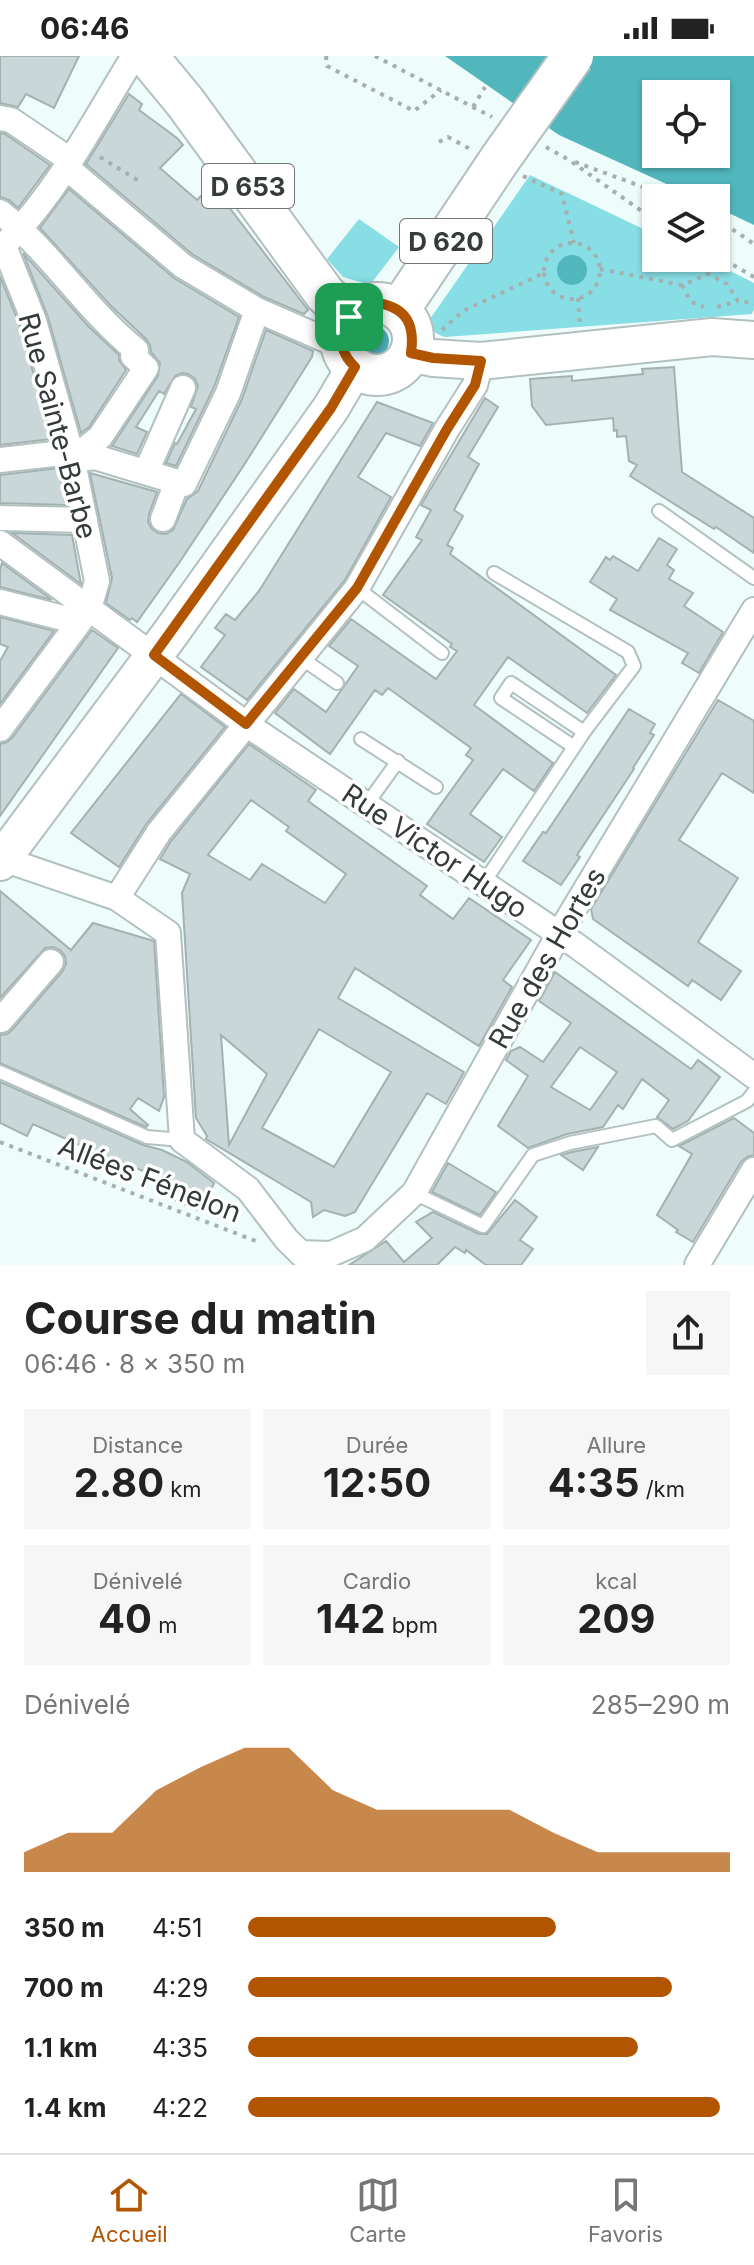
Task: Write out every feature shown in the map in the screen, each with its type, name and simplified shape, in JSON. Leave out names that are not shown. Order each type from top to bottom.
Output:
[{"type":"main road","name":"D 653","points":[[147,56],[185,102],[325,294],[349,344]]},
{"type":"main road","name":"D 620","points":[[399,310],[573,56]]},
{"type":"main road","points":[[1,860],[154,655],[331,408],[357,309],[378,303],[399,310],[407,318],[422,356]]},
{"type":"main road","points":[[349,344],[366,373],[377,375],[388,373],[422,356],[481,361],[712,337],[754,340]]},
{"type":"street","points":[[8,241],[72,157],[134,56]]},
{"type":"street","points":[[0,118],[11,120],[72,157],[183,266],[257,310],[349,344]]},
{"type":"street","points":[[0,212],[8,241],[136,350],[133,356],[146,368],[100,437],[72,456]]},
{"type":"street","name":"Rue Sainte-Barbe","points":[[8,241],[72,456],[97,581],[84,615]]},
{"type":"street","points":[[0,460],[95,457],[184,484],[228,393],[257,310]]},
{"type":"street","points":[[123,887],[159,832],[357,588],[475,385],[481,361]]},
{"type":"street","points":[[146,472],[183,388]]},
{"type":"street","points":[[163,519],[177,482]]},
{"type":"street","points":[[0,518],[85,520]]},
{"type":"street","name":"Rue Victor Hugo","points":[[2,548],[84,615],[154,655],[246,724],[559,934],[754,1076]]},
{"type":"street","points":[[0,602],[84,615],[3,717]]},
{"type":"street","name":"Rue des Hortes","points":[[300,1253],[331,1254],[365,1239],[414,1193],[559,934],[754,610]]},
{"type":"street","points":[[1,860],[123,887],[173,936],[182,1140],[248,1189],[300,1253]]},
{"type":"street","points":[[1,1020],[51,962]]},
{"type":"street","points":[[697,1265],[754,1170]]},
{"type":"lane","points":[[659,511],[754,578]]},
{"type":"lane","points":[[483,884],[584,732],[634,666],[628,652],[494,573]]},
{"type":"lane","points":[[357,588],[442,653]]},
{"type":"lane","points":[[301,658],[337,683]]},
{"type":"lane","points":[[574,747],[501,698],[511,683],[584,732]]},
{"type":"lane","points":[[361,739],[436,787]]},
{"type":"lane","points":[[367,804],[398,761]]},
{"type":"lane","points":[[0,1072],[147,1137],[182,1140]]},
{"type":"lane","points":[[414,1193],[483,1226],[533,1155],[570,1143],[656,1126],[672,1140],[747,1101],[754,1092]]},
{"type":"path","points":[[326,56],[327,66],[414,111],[441,90]]},
{"type":"path","points":[[473,107],[485,87]]},
{"type":"path","points":[[439,142],[448,137],[562,194],[574,243]]},
{"type":"path","points":[[72,157],[139,181]]},
{"type":"path","points":[[569,160],[642,187]]},
{"type":"path","points":[[730,228],[754,244]]},
{"type":"path","points":[[574,243],[594,254],[600,269],[592,291],[578,298],[559,297],[546,283],[544,264],[555,248],[574,243]]},
{"type":"path","points":[[730,263],[754,277]]},
{"type":"path","points":[[600,269],[682,285],[708,274],[727,284],[738,301]]},
{"type":"path","points":[[422,356],[437,335],[463,311],[544,273]]},
{"type":"path","points":[[682,285],[691,302],[702,307],[723,307],[738,301],[754,303]]},
{"type":"path","name":"Allées Fénelon","points":[[0,1142],[259,1243],[300,1253]]},
{"type":"shaded area","points":[[445,56],[754,56],[754,225],[730,214],[730,184],[666,184],[559,135]]},
{"type":"shaded area","points":[[530,175],[642,228],[642,272],[730,271],[754,283],[752,314],[445,337],[433,329],[430,319]]},
{"type":"shaded area","points":[[359,219],[399,247],[370,285],[343,277],[327,259]]},
{"type":"shaded area","points":[[572,255],[583,259],[587,270],[583,281],[572,285],[561,281],[557,270],[561,259]]},
{"type":"shaded area","points":[[374,326],[384,331],[389,341],[384,351],[374,356],[364,351],[359,341],[364,331]]},
{"type":"building","points":[[0,56],[79,56],[54,108],[26,94],[18,107],[0,103]]},
{"type":"building","points":[[129,94],[142,104],[139,110],[183,145],[160,168],[197,200],[212,185],[308,310],[304,314],[264,297],[192,254],[86,164]]},
{"type":"building","points":[[0,133],[50,165],[18,208],[0,197]]},
{"type":"building","points":[[69,189],[174,278],[239,317],[214,387],[176,466],[166,463],[196,409],[191,407],[198,386],[188,374],[175,376],[164,394],[159,391],[136,427],[147,432],[137,454],[112,446],[158,376],[160,363],[146,339],[111,306],[40,228]]},
{"type":"building","points":[[23,253],[89,327],[119,355],[126,370],[89,427],[81,433],[48,317]]},
{"type":"building","points":[[0,276],[20,326],[52,439],[0,445]]},
{"type":"building","points":[[266,330],[313,351],[312,357],[179,563],[137,622],[132,618],[130,620],[106,603],[112,578],[90,473],[157,492],[148,522],[158,533],[166,534],[173,530],[187,499],[198,491],[242,399]]},
{"type":"building","points":[[674,367],[682,472],[754,518],[754,553],[630,476],[637,465],[629,461],[626,436],[617,437],[613,418],[546,425],[532,406],[530,379],[572,376],[572,381],[643,374],[642,369]]},
{"type":"building","points":[[485,398],[498,407],[468,457],[479,464],[454,510],[463,516],[447,545],[453,548],[450,554],[616,675],[587,713],[508,657],[474,705],[553,763],[534,791],[503,769],[470,814],[502,837],[484,862],[427,824],[473,760],[466,755],[471,748],[388,688],[382,695],[375,690],[330,754],[275,713],[294,689],[326,712],[358,666],[329,646],[351,619],[436,679],[457,651],[450,647],[452,644],[383,595],[422,540],[416,537],[431,510],[421,505]]},
{"type":"building","points":[[377,402],[433,423],[420,446],[386,433],[358,477],[391,497],[345,580],[247,700],[201,667],[225,635],[215,628],[226,614],[235,620],[259,591]]},
{"type":"building","points":[[59,468],[66,505],[0,503],[0,475]]},
{"type":"building","points":[[12,533],[72,535],[81,584]]},
{"type":"building","points":[[659,538],[677,549],[667,565],[674,570],[669,579],[693,593],[684,606],[723,632],[699,673],[682,663],[688,653],[610,610],[617,599],[590,582],[606,557],[610,560],[613,556],[638,571]]},
{"type":"building","points":[[2,563],[52,600],[0,587]]},
{"type":"building","points":[[0,617],[54,631],[0,704],[0,661],[8,647],[0,644]]},
{"type":"building","points":[[92,630],[118,648],[0,816],[0,744],[12,738]]},
{"type":"building","points":[[181,694],[225,727],[147,823],[119,867],[71,833]]},
{"type":"building","points":[[718,700],[754,721],[754,793],[722,773],[679,840],[738,878],[698,942],[741,971],[721,1000],[692,980],[688,986],[593,919],[591,909]]},
{"type":"building","points":[[629,709],[655,724],[650,733],[654,735],[561,885],[523,861],[543,832],[546,833]]},
{"type":"building","points":[[249,744],[316,790],[308,801],[427,886],[420,895],[453,919],[469,898],[531,940],[503,980],[512,987],[479,1046],[355,968],[338,998],[464,1072],[446,1104],[427,1093],[355,1212],[345,1216],[324,1210],[313,1217],[311,1202],[206,1139],[196,1118],[182,893],[190,874],[160,859]],"holes":[[[251,800],[289,827],[286,831],[346,874],[325,903],[262,864],[250,880],[208,855]],[[319,1029],[391,1072],[334,1167],[262,1128]],[[221,1035],[267,1074],[229,1145]]]},
{"type":"building","points":[[0,891],[71,950],[93,923],[154,941],[164,1097],[159,1111],[138,1098],[130,1109],[148,1125],[146,1127],[0,1063],[0,1035],[12,1030],[66,964],[60,950],[45,948],[0,998]]},
{"type":"building","points":[[555,972],[691,1069],[698,1060],[720,1077],[688,1121],[673,1129],[657,1117],[669,1100],[642,1079],[623,1109],[618,1105],[603,1127],[567,1134],[528,1148],[498,1126],[528,1076],[506,1060],[511,1051],[520,1047],[543,1062],[571,1023],[539,1001]],"holes":[[[580,1047],[617,1072],[590,1110],[551,1087]]]},
{"type":"building","points":[[0,1082],[187,1162],[214,1183],[202,1212],[162,1195],[164,1184],[157,1181],[158,1177],[119,1161],[114,1174],[78,1158],[84,1147],[33,1124],[27,1136],[0,1123]]},
{"type":"building","points":[[734,1118],[754,1133],[754,1155],[741,1162],[693,1242],[657,1215],[692,1154],[679,1146]]},
{"type":"building","points":[[598,1147],[583,1170],[561,1155],[572,1152]]},
{"type":"building","points":[[448,1163],[496,1192],[480,1215],[432,1192]]},
{"type":"building","points":[[515,1200],[537,1217],[520,1240],[533,1249],[521,1265],[486,1265],[466,1250],[465,1253],[455,1247],[437,1265],[349,1265],[386,1241],[404,1262],[432,1238],[416,1222],[433,1212],[479,1234],[487,1234]]},
{"type":"route","points":[[367,304],[389,305],[399,310],[411,328],[411,353],[433,358],[481,361],[475,385],[357,588],[246,724],[154,655],[331,408],[355,367],[342,347],[343,326],[349,317],[367,304]]}]
